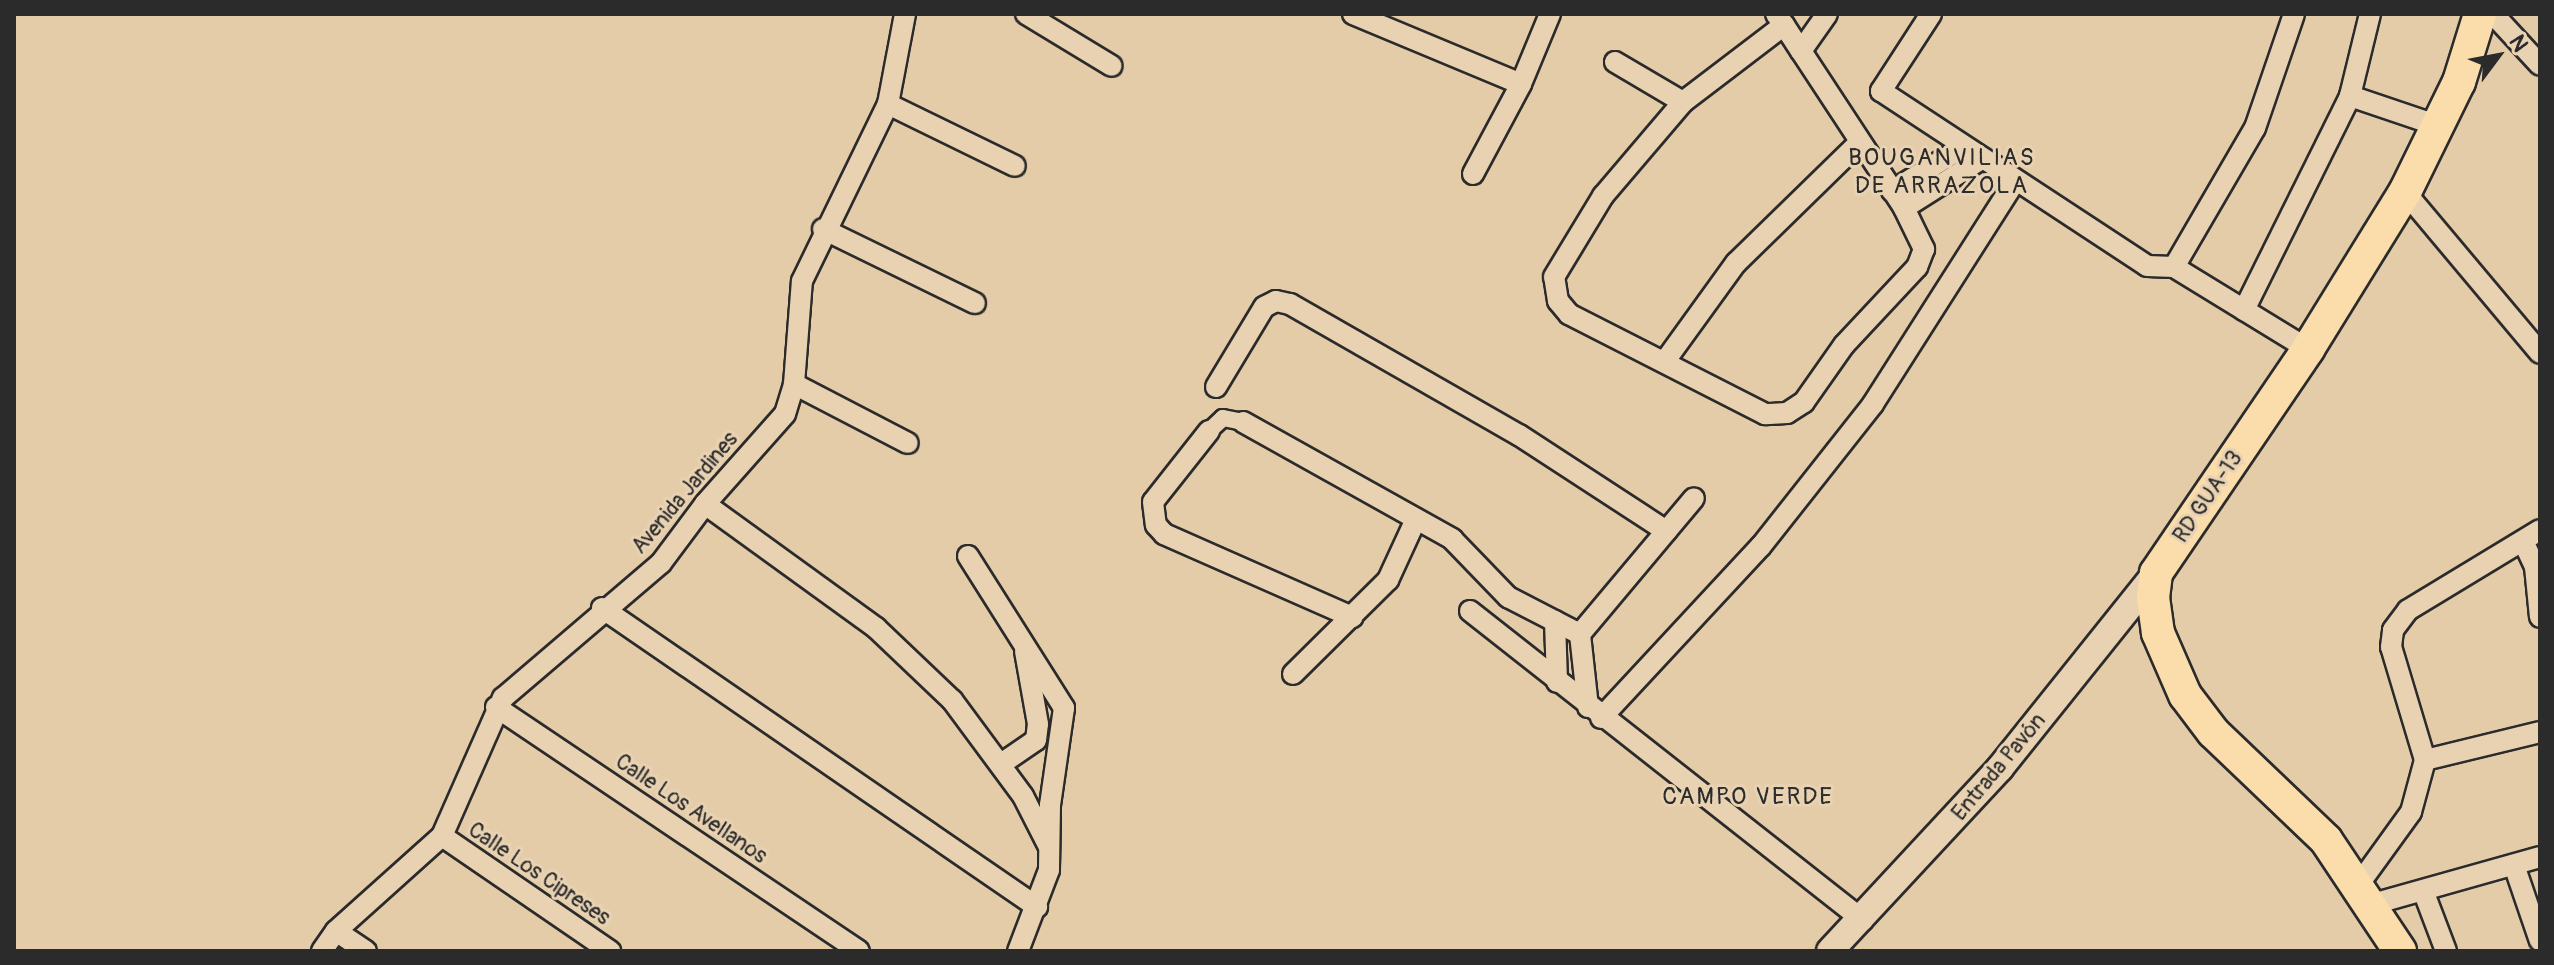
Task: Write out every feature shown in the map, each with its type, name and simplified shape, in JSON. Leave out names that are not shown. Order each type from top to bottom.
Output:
[{"type":"main road","name":"RD GUA-13","points":[[2156,573],[2308,349],[2405,192],[2439,126],[2480,14]]},
{"type":"main road","points":[[2156,573],[2158,633],[2185,695],[2213,732],[2326,840],[2366,894],[2400,951]]},
{"type":"street","name":"Avenida Jardines","points":[[322,951],[336,931],[442,836],[471,777],[496,707],[602,608],[661,563],[705,504],[785,414],[794,384],[802,281],[823,229],[888,104],[905,14]]},
{"type":"street","points":[[1026,14],[1055,23],[1112,66]]},
{"type":"street","points":[[1353,14],[1521,84]]},
{"type":"street","points":[[1473,174],[1521,84],[1550,14]]},
{"type":"street","points":[[1801,51],[1827,14]]},
{"type":"street","points":[[1931,14],[1881,91],[2014,183],[2147,266],[2174,267],[2308,349]]},
{"type":"street","points":[[2174,267],[2255,128],[2294,14]]},
{"type":"street","points":[[2244,310],[2350,96],[2370,14]]},
{"type":"street","points":[[2493,14],[2540,65]]},
{"type":"street","points":[[1780,20],[1801,51],[1898,199],[1924,249],[1917,267],[1844,345],[1804,402],[1787,413],[1765,414],[1569,314],[1558,301],[1554,277],[1603,196],[1683,102],[1780,20]]},
{"type":"street","points":[[1615,62],[1683,102]]},
{"type":"street","points":[[2350,96],[2439,126]]},
{"type":"street","points":[[888,104],[1015,166]]},
{"type":"street","points":[[1665,361],[1736,263],[1860,142]]},
{"type":"street","points":[[1898,199],[1962,148]]},
{"type":"street","points":[[1898,199],[1980,160]]},
{"type":"street","points":[[1594,712],[1761,546],[1873,404],[2014,183]]},
{"type":"street","points":[[2405,192],[2540,353]]},
{"type":"street","points":[[823,229],[975,303]]},
{"type":"street","points":[[1216,387],[1264,307],[1276,301],[1290,304],[1519,435],[1666,531]]},
{"type":"street","points":[[794,384],[908,443]]},
{"type":"street","points":[[1352,617],[1164,534],[1156,525],[1153,502],[1209,431],[1223,418],[1243,422],[1452,539],[1508,597],[1580,634]]},
{"type":"street","points":[[1580,634],[1694,498]]},
{"type":"street","points":[[705,504],[876,628],[952,700],[1001,764],[1048,845]]},
{"type":"street","points":[[1293,674],[1388,580],[1416,519]]},
{"type":"street","points":[[2540,617],[2532,536],[2408,610],[2393,630],[2391,647],[2425,760],[2411,812],[2366,894],[2424,893],[2540,857]]},
{"type":"street","points":[[968,556],[1022,637],[1064,708],[1048,845],[1049,870],[1018,951]]},
{"type":"street","name":"Entrada Pavón","points":[[1830,951],[1863,920],[2000,768],[2156,573]]},
{"type":"street","points":[[602,608],[1037,907]]},
{"type":"street","points":[[1470,611],[1594,712],[1863,920]]},
{"type":"street","points":[[1555,621],[1557,682]]},
{"type":"street","points":[[1580,634],[1594,712]]},
{"type":"street","points":[[1001,764],[1036,740],[1038,724],[1022,637]]},
{"type":"street","name":"Calle Los Avellanos","points":[[496,707],[859,951]]},
{"type":"street","points":[[2425,760],[2540,732]]},
{"type":"street","name":"Calle Los Cipreses","points":[[442,836],[610,951]]},
{"type":"street","points":[[2514,865],[2535,912],[2540,941]]},
{"type":"street","points":[[2424,893],[2446,951]]},
{"type":"street","points":[[336,931],[366,951]]},
{"type":"district","name":"BOUGANVILIAS DE ARRAZOLA","points":[[1942,172]]},
{"type":"district","name":"CAMPO VERDE","points":[[1748,797]]}]
